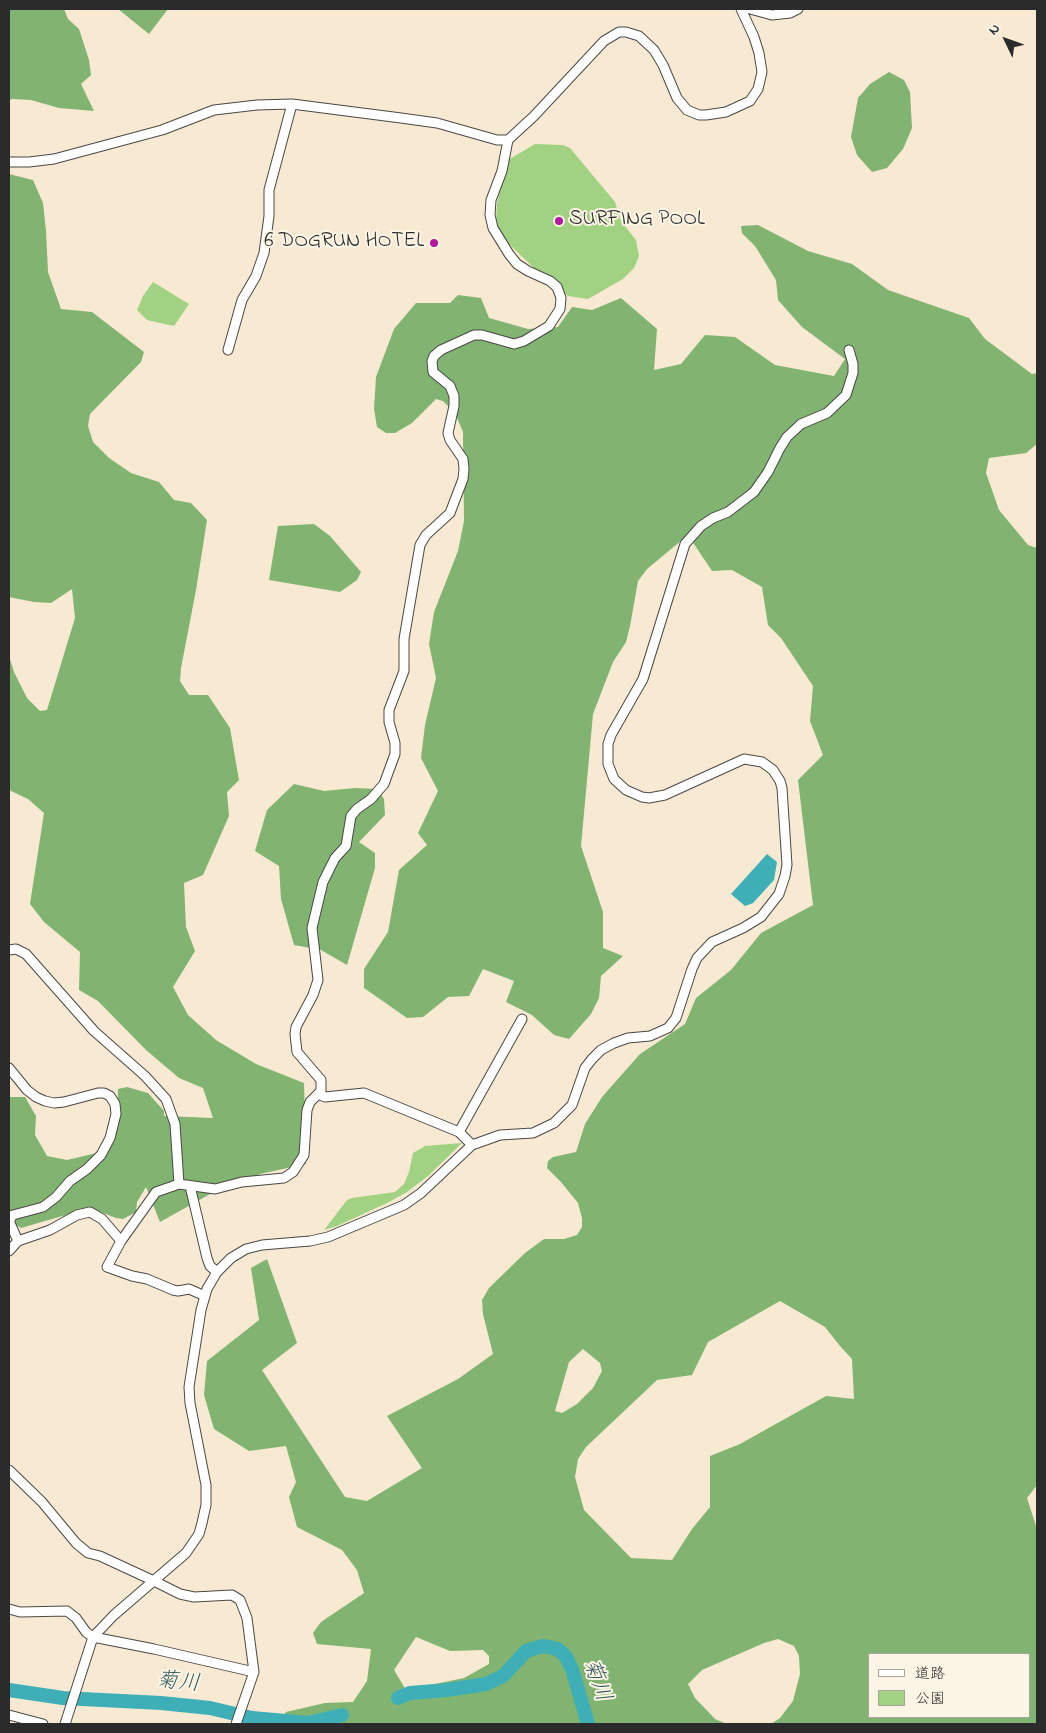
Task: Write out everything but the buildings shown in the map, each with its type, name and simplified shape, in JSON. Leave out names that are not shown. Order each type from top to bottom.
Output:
[{"type":"street","points":[[9,162],[54,159],[162,130],[222,108],[292,104],[437,123],[481,136],[502,141],[508,140],[534,116],[604,41],[619,32],[639,36],[650,45],[659,58],[677,98],[688,110],[706,115],[726,112],[744,105],[754,96],[762,72],[759,52],[754,37],[741,9]]},
{"type":"street","points":[[750,9],[772,15],[790,14],[798,9]]},
{"type":"street","points":[[228,350],[242,300],[256,276],[264,254],[270,216],[269,190],[292,104]]},
{"type":"street","points":[[205,1296],[189,1289],[173,1290],[147,1279],[107,1268],[121,1241],[156,1192],[180,1184],[215,1189],[242,1182],[284,1178],[293,1172],[304,1155],[307,1110],[310,1102],[321,1091],[321,1080],[297,1052],[295,1040],[296,1027],[313,995],[318,980],[312,938],[319,898],[328,870],[335,858],[346,846],[351,816],[376,794],[389,774],[396,749],[389,722],[389,710],[404,671],[404,639],[420,545],[426,535],[450,513],[463,479],[463,459],[452,443],[448,433],[454,406],[454,396],[450,386],[433,372],[432,361],[434,356],[441,350],[474,335],[482,335],[514,344],[524,340],[549,326],[560,309],[561,298],[557,287],[550,281],[517,264],[493,228],[490,215],[491,200],[502,171],[508,140]]},
{"type":"street","points":[[65,1724],[93,1637],[114,1615],[182,1557],[199,1534],[205,1514],[206,1485],[190,1403],[189,1388],[205,1296],[217,1272],[231,1258],[246,1249],[262,1245],[310,1241],[328,1237],[404,1204],[421,1193],[472,1145],[500,1135],[533,1133],[554,1123],[572,1105],[585,1068],[592,1059],[601,1050],[614,1043],[628,1038],[650,1036],[668,1028],[676,1018],[692,969],[700,954],[712,942],[743,928],[761,917],[779,894],[787,865],[782,788],[780,780],[773,770],[762,762],[744,759],[665,795],[648,798],[626,790],[614,779],[608,764],[608,744],[644,679],[685,544],[701,526],[713,518],[728,512],[754,492],[768,472],[787,437],[801,424],[827,413],[846,395],[853,373],[853,364],[848,350]]},
{"type":"street","points":[[9,950],[16,949],[26,954],[94,1031],[144,1076],[166,1099],[175,1124],[180,1184]]},
{"type":"street","points":[[460,1132],[522,1019]]},
{"type":"street","points":[[9,1068],[27,1090],[44,1102],[64,1102],[104,1093],[110,1096],[116,1109],[110,1138],[94,1162],[43,1207],[13,1215],[10,1218],[10,1223],[18,1241]]},
{"type":"street","points":[[318,1094],[325,1096],[364,1093],[460,1132],[472,1145]]},
{"type":"street","points":[[190,1186],[207,1258],[210,1266],[217,1272]]},
{"type":"street","points":[[9,1251],[18,1241],[50,1230],[77,1215],[90,1212],[102,1219],[121,1241]]},
{"type":"street","points":[[9,1470],[42,1502],[76,1544],[88,1553],[100,1556],[154,1580],[180,1594],[194,1597],[232,1595],[238,1598],[242,1603],[247,1618],[254,1672],[238,1718]]},
{"type":"street","points":[[9,1609],[20,1612],[67,1611],[93,1637],[254,1672]]},
{"type":"street","points":[[9,1715],[43,1724]]},
{"type":"green space","points":[[9,9],[64,9],[68,19],[79,29],[89,60],[91,75],[81,84],[94,111],[59,108],[31,100],[9,100]]},
{"type":"green space","points":[[118,9],[168,9],[149,34]]},
{"type":"green space","points":[[889,72],[904,80],[910,92],[912,128],[903,149],[887,168],[872,172],[857,155],[851,137],[858,98],[870,84]]},
{"type":"green space","name":"SURFING POOL","points":[[535,144],[563,145],[570,148],[615,202],[621,221],[636,240],[639,256],[634,268],[623,279],[588,299],[568,296],[537,271],[504,239],[496,222],[497,203],[508,160]]},
{"type":"green space","points":[[9,174],[33,180],[43,203],[48,272],[61,309],[92,312],[144,352],[141,362],[90,414],[88,426],[93,442],[109,458],[131,473],[159,482],[174,500],[191,503],[207,520],[180,681],[189,695],[208,695],[230,728],[239,780],[227,792],[229,816],[203,875],[184,883],[186,927],[195,951],[173,987],[188,1015],[216,1040],[256,1064],[304,1083],[306,1164],[260,1174],[210,1194],[160,1222],[146,1187],[137,1202],[136,1212],[123,1219],[90,1208],[21,1228],[9,1220],[9,1097],[25,1097],[36,1116],[35,1135],[47,1156],[67,1160],[97,1153],[117,1128],[118,1089],[127,1087],[148,1093],[164,1111],[164,1116],[213,1118],[203,1088],[179,1078],[146,1050],[98,1001],[79,990],[80,952],[44,922],[30,904],[44,813],[28,799],[9,790],[9,656],[14,672],[27,698],[40,711],[47,710],[75,618],[72,589],[51,603],[9,597]]},
{"type":"green space","points":[[758,225],[808,251],[852,264],[888,290],[969,318],[985,339],[1032,374],[1037,373],[1037,444],[1026,453],[989,458],[986,473],[999,510],[1028,545],[1037,548],[1037,1485],[1027,1498],[1037,1529],[1037,1724],[771,1724],[780,1718],[793,1701],[800,1674],[799,1656],[794,1646],[778,1639],[764,1643],[702,1670],[688,1684],[695,1698],[715,1719],[727,1724],[278,1724],[286,1712],[325,1703],[353,1702],[367,1681],[371,1649],[317,1644],[313,1633],[321,1622],[364,1593],[357,1570],[342,1550],[297,1527],[289,1497],[296,1482],[286,1446],[249,1451],[214,1429],[204,1395],[207,1361],[259,1320],[251,1268],[267,1259],[297,1343],[262,1370],[345,1497],[367,1501],[422,1468],[387,1416],[458,1379],[493,1354],[483,1314],[482,1300],[489,1288],[525,1253],[544,1239],[564,1239],[577,1235],[582,1227],[578,1203],[547,1168],[548,1161],[553,1157],[576,1152],[585,1124],[602,1097],[640,1054],[685,1024],[696,998],[731,970],[761,933],[813,905],[798,780],[823,755],[810,721],[813,686],[781,638],[768,625],[762,587],[732,570],[712,571],[688,535],[647,569],[638,581],[626,642],[613,662],[593,714],[581,846],[603,912],[603,948],[623,956],[601,976],[599,998],[591,1014],[569,1039],[554,1035],[532,1015],[506,1002],[514,981],[483,969],[469,996],[448,997],[423,1017],[407,1018],[364,988],[364,969],[388,932],[399,870],[427,845],[418,833],[438,791],[421,758],[425,725],[436,678],[429,644],[434,612],[458,551],[464,521],[463,432],[455,413],[443,401],[436,399],[412,423],[395,433],[386,433],[377,427],[374,409],[376,377],[394,329],[416,303],[450,303],[458,295],[481,298],[489,318],[528,329],[558,327],[572,307],[592,310],[621,298],[657,329],[654,370],[681,364],[705,335],[735,337],[775,365],[834,376],[845,359],[802,327],[778,300],[776,280],[755,246],[742,233],[741,226]],"holes":[[[780,1301],[825,1327],[852,1359],[854,1399],[826,1396],[740,1444],[710,1456],[710,1507],[692,1529],[672,1560],[631,1558],[584,1510],[575,1477],[578,1459],[586,1447],[657,1380],[692,1375],[708,1342]],[[583,1349],[600,1363],[602,1371],[593,1388],[577,1404],[562,1413],[555,1411],[569,1362]],[[416,1637],[450,1651],[483,1650],[489,1656],[489,1664],[464,1678],[406,1690],[394,1670]]]},
{"type":"green space","points":[[153,282],[189,304],[174,326],[147,320],[137,310],[143,296]]},
{"type":"green space","points":[[314,524],[330,536],[361,572],[357,580],[340,592],[269,580],[278,526]]},
{"type":"green space","points":[[294,784],[324,791],[355,788],[377,789],[384,799],[385,815],[359,842],[375,853],[375,868],[347,965],[321,950],[294,945],[281,899],[279,866],[255,851],[267,810]]},
{"type":"green space","points":[[462,1143],[428,1176],[407,1192],[337,1226],[324,1230],[347,1200],[395,1192],[404,1184],[413,1153],[425,1146]]},
{"type":"water","points":[[767,854],[777,862],[774,880],[753,903],[745,906],[731,894]]},
{"type":"waterway","name":"菊川","points":[[398,1698],[410,1693],[486,1684],[503,1676],[526,1651],[542,1646],[550,1647],[559,1650],[566,1657],[572,1669],[588,1724]]},
{"type":"waterway","name":"菊川","points":[[9,1690],[63,1698],[161,1703],[210,1708],[252,1718],[308,1723],[342,1715]]},
{"type":"place","name":"SURFING POOL","points":[[559,221]]},
{"type":"place","name":"6 DOGRUN HOTEL","points":[[434,243]]}]
